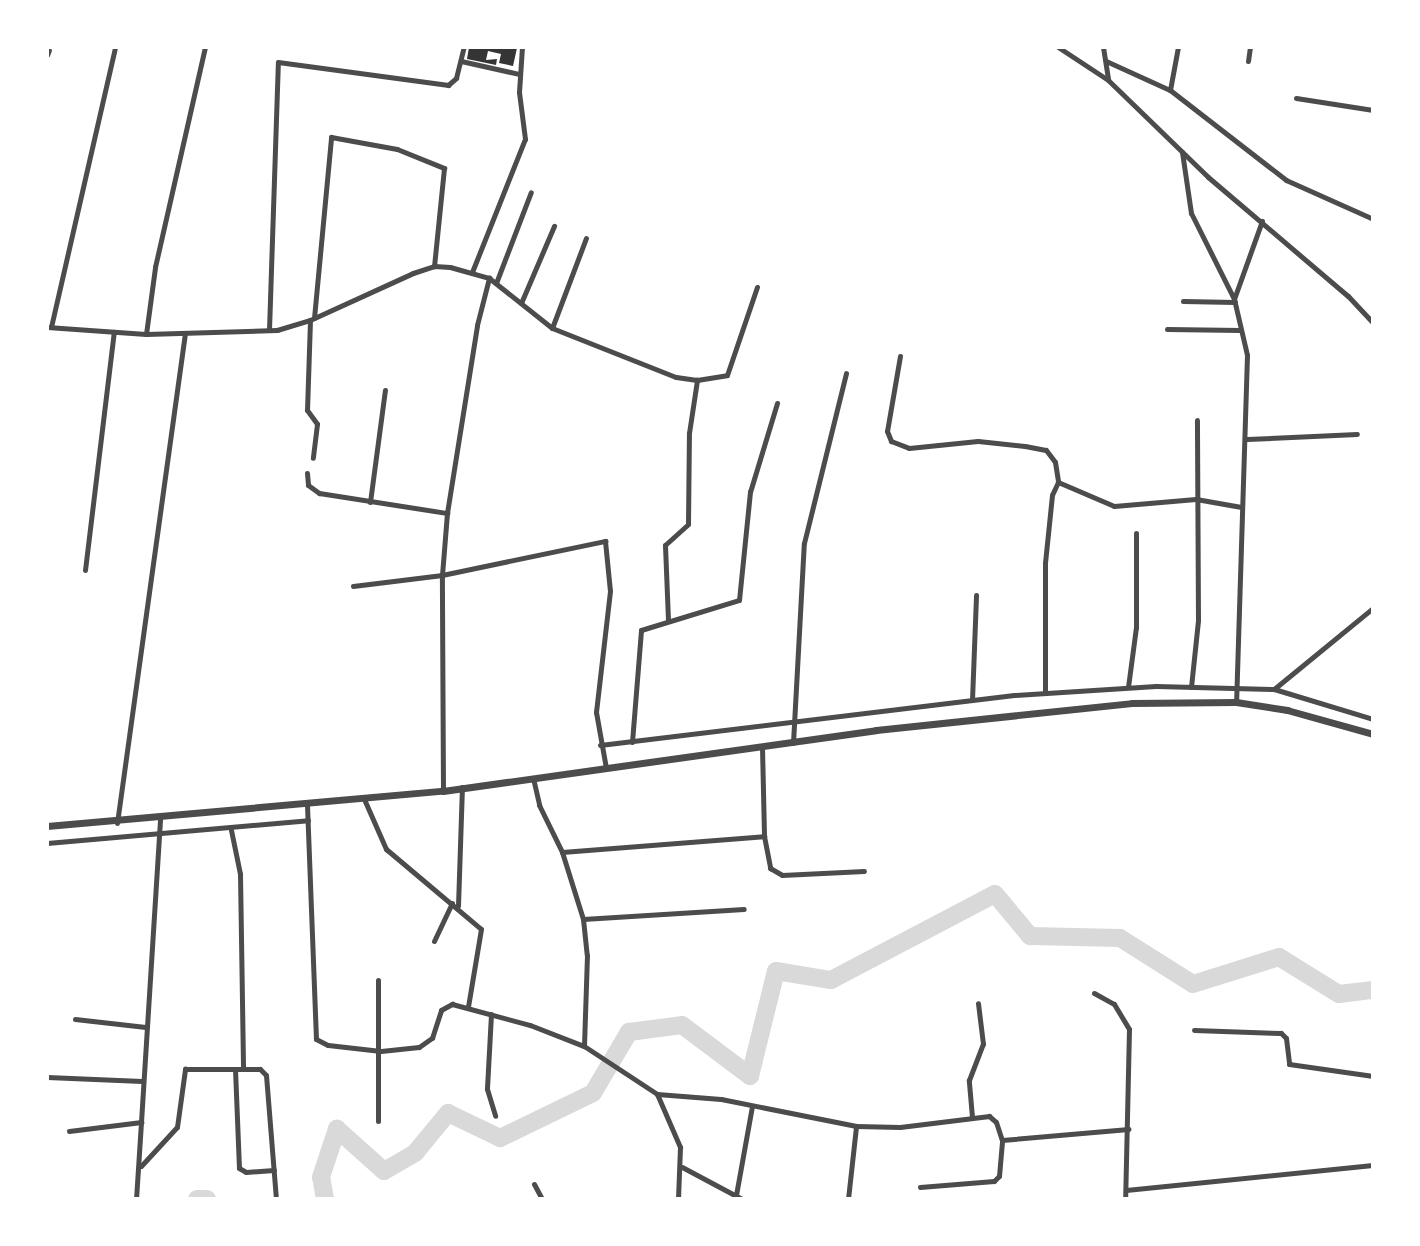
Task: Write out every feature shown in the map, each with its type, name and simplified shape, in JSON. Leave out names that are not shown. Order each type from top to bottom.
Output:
[{"type":"street","points":[[115,47],[49,327],[146,334],[269,330],[312,319],[434,266],[472,272],[489,278],[552,328],[676,377],[697,380],[727,375],[757,287]]},
{"type":"street","points":[[146,334],[155,267],[205,47]]},
{"type":"street","points":[[269,330],[278,62],[448,85],[454,83],[464,47]]},
{"type":"street","points":[[472,272],[524,139],[519,74],[522,47]]},
{"type":"street","points":[[1058,47],[1108,80],[1182,152],[1373,323]]},
{"type":"street","points":[[1103,47],[1108,80]]},
{"type":"street","points":[[1170,90],[1178,47]]},
{"type":"street","points":[[1248,61],[1250,47]]},
{"type":"street","points":[[461,61],[519,74]]},
{"type":"street","points":[[1106,61],[1170,90],[1286,180],[1373,219]]},
{"type":"street","points":[[1296,97],[1373,110]]},
{"type":"street","points":[[313,458],[318,429],[316,418],[307,410],[312,319],[331,137],[397,149],[444,168],[434,266]]},
{"type":"street","points":[[1182,152],[1199,236],[1234,300],[1249,371],[1241,507],[1236,702]]},
{"type":"street","points":[[496,283],[531,192]]},
{"type":"street","points":[[1234,300],[1262,222]]},
{"type":"street","points":[[521,303],[554,226]]},
{"type":"street","points":[[552,328],[586,238]]},
{"type":"street","points":[[443,791],[442,575],[447,513],[477,325],[489,278]]},
{"type":"street","points":[[1183,301],[1234,300]]},
{"type":"street","points":[[1167,329],[1240,330]]},
{"type":"street","points":[[85,570],[114,332]]},
{"type":"street","points":[[117,823],[185,334]]},
{"type":"street","points":[[900,356],[887,431],[891,441],[909,447],[978,441],[1046,450],[1055,462],[1058,482],[1052,495],[1045,563],[1045,692]]},
{"type":"street","points":[[793,743],[804,543],[846,373]]},
{"type":"street","points":[[668,620],[665,545],[688,524],[689,433],[697,380]]},
{"type":"street","points":[[370,502],[385,390]]},
{"type":"street","points":[[632,742],[637,637],[647,625],[739,600],[750,492],[777,403]]},
{"type":"street","points":[[1191,687],[1198,620],[1197,420]]},
{"type":"street","points":[[1247,439],[1357,434]]},
{"type":"street","points":[[307,473],[308,485],[319,493],[447,513]]},
{"type":"street","points":[[1058,482],[1087,498],[1122,507],[1196,499],[1241,507]]},
{"type":"street","points":[[1128,687],[1136,627],[1136,533]]},
{"type":"street","points":[[353,586],[442,575],[605,541],[610,591],[597,694],[600,746],[606,768]]},
{"type":"street","points":[[972,700],[976,595]]},
{"type":"street","points":[[1273,689],[1373,608]]},
{"type":"street","points":[[600,746],[972,700],[1128,687],[1273,689],[1373,719]]},
{"type":"street","points":[[47,826],[117,823],[443,791],[793,743],[1108,705],[1189,699],[1236,702],[1287,710],[1373,734]]},
{"type":"street","points":[[762,747],[766,863],[782,875],[864,871]]},
{"type":"street","points":[[533,778],[548,829],[562,852],[583,919],[587,955],[584,1046]]},
{"type":"street","points":[[434,941],[455,905],[462,787]]},
{"type":"street","points":[[364,799],[386,849],[476,922],[482,937],[468,1007]]},
{"type":"street","points":[[307,804],[315,1035],[328,1045],[381,1051],[426,1044],[445,1005],[468,1007],[584,1046],[657,1094],[752,1106],[856,1126],[900,1127],[972,1117],[994,1118],[1002,1140],[999,1176],[994,1181],[920,1187]]},
{"type":"street","points":[[136,1199],[141,1166],[142,1081],[160,818]]},
{"type":"street","points":[[47,843],[231,830],[308,820]]},
{"type":"street","points":[[231,830],[240,874],[243,1069]]},
{"type":"street","points":[[562,852],[764,836]]},
{"type":"street","points":[[583,919],[744,909]]},
{"type":"street","points":[[378,980],[381,1051],[378,1121]]},
{"type":"street","points":[[1094,993],[1114,1004],[1129,1029],[1129,1129],[1125,1199]]},
{"type":"street","points":[[972,1117],[969,1080],[983,1044],[978,1003]]},
{"type":"street","points":[[491,1014],[487,1089],[495,1116]]},
{"type":"street","points":[[75,1019],[146,1027]]},
{"type":"street","points":[[1194,1030],[1281,1033],[1286,1038],[1289,1064],[1373,1076]]},
{"type":"street","points":[[141,1166],[177,1126],[185,1069],[260,1069],[266,1075],[276,1199]]},
{"type":"street","points":[[235,1069],[239,1168],[246,1172],[274,1170]]},
{"type":"street","points":[[47,1077],[142,1081]]},
{"type":"street","points":[[657,1094],[674,1127],[682,1167],[678,1199]]},
{"type":"street","points":[[682,1167],[739,1197],[752,1106]]},
{"type":"street","points":[[69,1131],[141,1122]]},
{"type":"street","points":[[848,1199],[856,1126]]},
{"type":"street","points":[[1002,1140],[1129,1129]]},
{"type":"street","points":[[1126,1190],[1373,1165]]},
{"type":"street","points":[[534,1184],[542,1199]]},
{"type":"building","points":[[469,47],[517,48],[513,66],[499,63],[501,54],[488,51],[486,60],[497,59],[496,65],[467,59]]},
{"type":"waterway","points":[[325,1199],[321,1177],[337,1129],[384,1171],[415,1153],[448,1113],[500,1138],[593,1093],[629,1032],[682,1025],[750,1076],[776,971],[831,980],[995,894],[1030,936],[1120,938],[1193,984],[1279,957],[1339,994],[1373,990]]},
{"type":"waterway","points":[[197,1199],[207,1199]]}]
